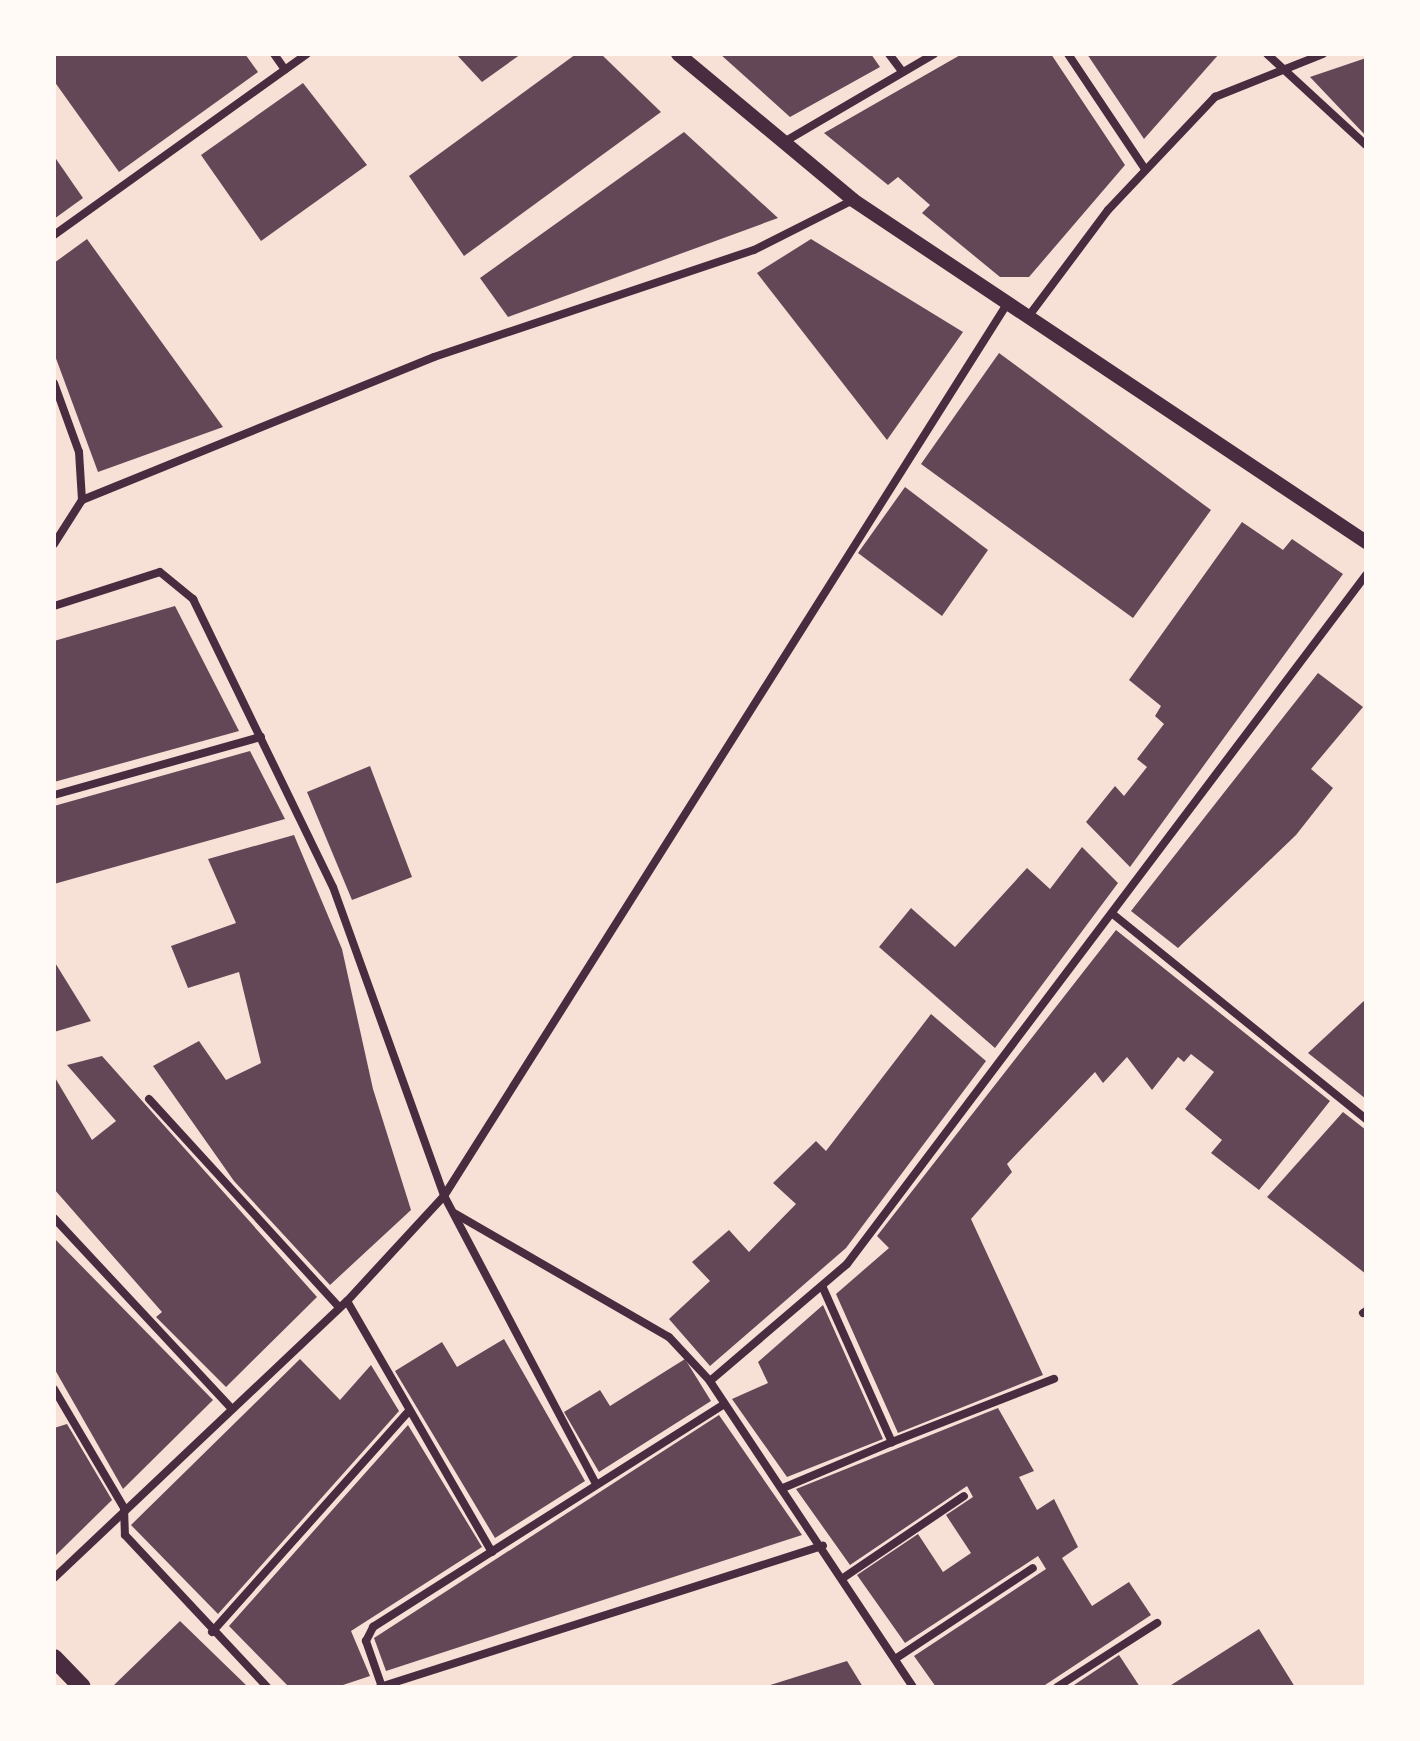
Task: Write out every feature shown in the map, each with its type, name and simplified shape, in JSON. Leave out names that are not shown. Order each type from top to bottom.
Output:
[{"type":"main road","points":[[54,1658],[82,1687]]},
{"type":"street","points":[[274,54],[285,70]]},
{"type":"street","points":[[54,235],[307,54]]},
{"type":"street","points":[[678,54],[853,200],[1366,542]]},
{"type":"street","points":[[889,54],[902,71]]},
{"type":"street","points":[[783,143],[934,54]]},
{"type":"street","points":[[1068,54],[1145,169]]},
{"type":"street","points":[[1267,54],[1279,70],[1366,145]]},
{"type":"street","points":[[1027,318],[1145,169],[1215,97],[1323,54]]},
{"type":"street","points":[[54,544],[82,500],[434,357],[754,250],[853,200]]},
{"type":"street","points":[[54,1578],[124,1508],[347,1301],[444,1196],[1007,304]]},
{"type":"street","points":[[54,383],[79,452],[82,500]]},
{"type":"street","points":[[54,606],[160,572],[177,580],[261,737],[333,887],[444,1196],[596,1484]]},
{"type":"street","points":[[710,1381],[823,1288],[1114,915],[1366,575]]},
{"type":"street","points":[[54,795],[261,737]]},
{"type":"street","points":[[1114,915],[1366,1119]]},
{"type":"street","points":[[149,1099],[339,1307]]},
{"type":"street","points":[[453,1212],[669,1337],[710,1381],[823,1546],[913,1687]]},
{"type":"street","points":[[54,1218],[231,1408]]},
{"type":"street","points":[[823,1288],[892,1442]]},
{"type":"street","points":[[347,1301],[408,1412],[492,1552]]},
{"type":"street","points":[[783,1488],[1054,1379]]},
{"type":"street","points":[[54,1389],[124,1508],[125,1535],[212,1632],[267,1687]]},
{"type":"street","points":[[724,1404],[373,1627],[366,1641],[381,1687],[823,1546]]},
{"type":"street","points":[[54,1416],[67,1412]]},
{"type":"street","points":[[212,1632],[408,1412]]},
{"type":"street","points":[[843,1578],[964,1496]]},
{"type":"street","points":[[895,1659],[1033,1568]]},
{"type":"street","points":[[1057,1687],[1157,1623]]},
{"type":"building","points":[[54,54],[245,54],[258,72],[119,172],[54,81]]},
{"type":"building","points":[[456,54],[521,54],[482,82]]},
{"type":"building","points":[[576,54],[601,54],[661,112],[464,256],[409,176]]},
{"type":"building","points":[[720,54],[871,54],[880,67],[790,117]]},
{"type":"building","points":[[962,54],[1051,54],[1125,165],[1029,277],[1000,277],[922,213],[930,205],[898,177],[888,185],[824,133]]},
{"type":"building","points":[[1087,54],[1219,54],[1144,139]]},
{"type":"building","points":[[1366,58],[1366,136],[1310,77]]},
{"type":"building","points":[[303,83],[367,165],[261,241],[201,155]]},
{"type":"building","points":[[684,132],[778,218],[508,317],[480,278]]},
{"type":"building","points":[[54,156],[83,198],[54,219]]},
{"type":"building","points":[[87,239],[223,427],[98,472],[54,353],[54,263]]},
{"type":"building","points":[[811,239],[963,332],[887,440],[757,273]]},
{"type":"building","points":[[999,353],[1211,510],[1133,618],[921,464]]},
{"type":"building","points":[[905,487],[988,550],[942,616],[858,553]]},
{"type":"building","points":[[1242,522],[1283,550],[1292,539],[1343,574],[1130,867],[1086,822],[1115,786],[1124,796],[1147,767],[1137,759],[1164,724],[1155,716],[1161,706],[1129,680]]},
{"type":"building","points":[[175,606],[239,731],[54,782],[54,641]]},
{"type":"building","points":[[1318,673],[1363,707],[1311,769],[1333,788],[1296,835],[1178,948],[1131,911]]},
{"type":"building","points":[[250,751],[285,819],[54,884],[54,806]]},
{"type":"building","points":[[370,766],[412,877],[352,900],[307,792]]},
{"type":"building","points":[[294,835],[342,949],[373,1089],[411,1210],[330,1285],[234,1181],[153,1066],[199,1041],[226,1080],[261,1063],[239,972],[188,988],[171,946],[236,923],[208,859]]},
{"type":"building","points":[[1082,847],[1118,883],[995,1048],[879,947],[911,908],[955,947],[1027,868],[1050,889]]},
{"type":"building","points":[[1116,930],[1330,1101],[1259,1190],[1211,1153],[1222,1140],[1185,1109],[1214,1072],[1191,1054],[1184,1062],[1178,1057],[1152,1090],[1127,1057],[1103,1083],[1095,1072],[1007,1164],[1012,1172],[971,1219],[1043,1375],[898,1433],[836,1294],[889,1248],[877,1236]]},
{"type":"building","points":[[54,961],[91,1021],[54,1032]]},
{"type":"building","points":[[1366,999],[1366,1099],[1308,1053]]},
{"type":"building","points":[[931,1014],[986,1061],[846,1248],[710,1366],[669,1319],[710,1281],[692,1262],[729,1230],[749,1252],[796,1204],[773,1183],[816,1141],[826,1151]]},
{"type":"building","points":[[102,1056],[317,1297],[226,1387],[156,1317],[162,1312],[54,1189],[54,1076],[92,1140],[116,1121],[67,1065]]},
{"type":"building","points":[[1343,1112],[1366,1130],[1366,1274],[1267,1197]]},
{"type":"building","points":[[54,1238],[213,1400],[123,1489],[54,1368]]},
{"type":"building","points":[[823,1305],[883,1439],[787,1477],[732,1399],[768,1383],[758,1362]]},
{"type":"building","points":[[504,1339],[585,1481],[495,1538],[395,1371],[442,1342],[457,1367]]},
{"type":"building","points":[[300,1359],[340,1400],[371,1365],[399,1411],[218,1614],[131,1525]]},
{"type":"building","points":[[685,1359],[711,1401],[599,1472],[564,1412],[600,1390],[610,1406]]},
{"type":"building","points":[[998,1408],[1034,1471],[1019,1477],[1037,1510],[1054,1499],[1078,1547],[1062,1558],[1092,1606],[1129,1582],[1151,1615],[1042,1687],[936,1687],[914,1656],[1046,1569],[1038,1556],[905,1643],[857,1575],[918,1534],[943,1572],[971,1553],[946,1515],[973,1497],[967,1486],[850,1565],[796,1489]]},
{"type":"building","points":[[719,1415],[802,1535],[386,1671],[374,1638]]},
{"type":"building","points":[[67,1424],[112,1500],[54,1557],[54,1428]]},
{"type":"building","points":[[408,1425],[482,1547],[351,1631],[370,1676],[337,1687],[289,1687],[229,1626]]},
{"type":"building","points":[[180,1621],[248,1687],[112,1687]]},
{"type":"building","points":[[1259,1629],[1295,1687],[1168,1687],[1212,1659]]},
{"type":"building","points":[[1119,1655],[1140,1687],[1071,1687]]},
{"type":"building","points":[[847,1661],[863,1687],[767,1687],[767,1686]]}]
